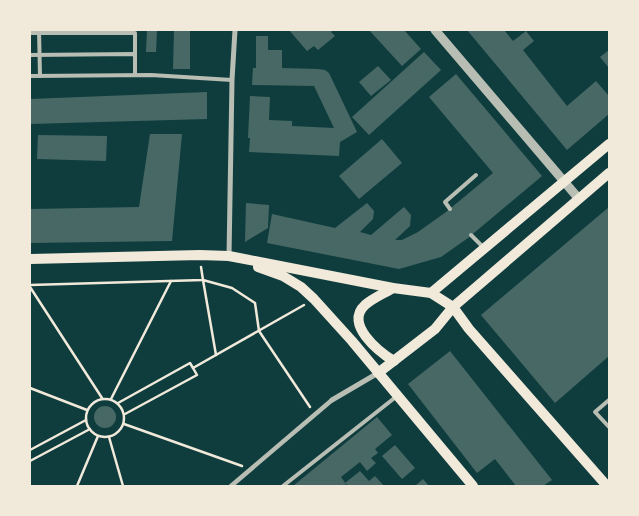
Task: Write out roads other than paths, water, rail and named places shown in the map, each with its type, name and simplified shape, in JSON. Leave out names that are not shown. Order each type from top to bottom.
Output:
[{"type":"main road","points":[[431,293],[609,144]]},
{"type":"main road","points":[[378,373],[435,329],[453,307],[609,173]]},
{"type":"main road","points":[[229,256],[283,276],[301,287],[314,299],[473,486]]},
{"type":"main road","points":[[30,259],[229,256],[393,288],[431,293],[453,307],[469,329],[607,486]]},
{"type":"main road","points":[[393,288],[365,305],[360,318],[363,333],[376,349],[394,361]]},
{"type":"main road","points":[[352,342],[363,333]]},
{"type":"street","points":[[229,256],[232,80],[235,30]]},
{"type":"street","points":[[435,30],[579,198]]},
{"type":"street","points":[[230,486],[332,400],[378,373]]},
{"type":"lane","points":[[39,32],[40,76]]},
{"type":"lane","points":[[30,33],[135,33],[135,74]]},
{"type":"lane","points":[[30,55],[135,54]]},
{"type":"lane","points":[[30,76],[135,74],[232,80]]},
{"type":"lane","points":[[450,209],[445,202],[476,175]]},
{"type":"lane","points":[[471,235],[484,249]]},
{"type":"lane","points":[[283,486],[397,396]]},
{"type":"lane","points":[[609,400],[595,412],[609,427]]}]
